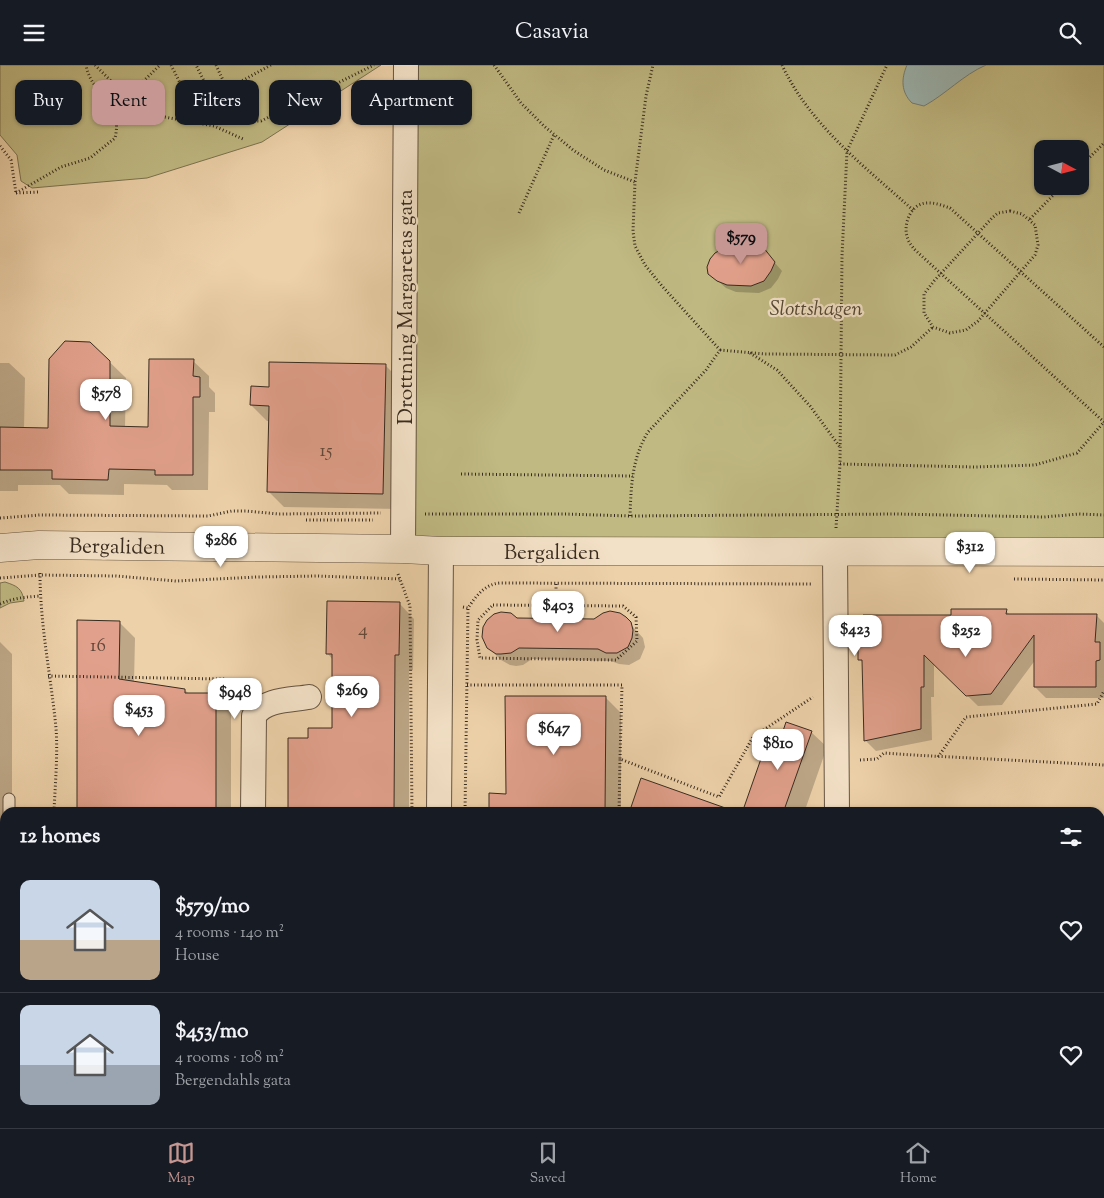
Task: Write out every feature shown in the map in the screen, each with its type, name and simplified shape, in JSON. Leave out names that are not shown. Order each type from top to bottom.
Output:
[{"type":"street","name":"Drottning Margaretas gata","points":[[403,549],[406,65]]},
{"type":"street","name":"Bergaliden","points":[[0,548],[39,545],[441,551],[1104,552]]},
{"type":"street","points":[[439,807],[441,551]]},
{"type":"street","points":[[835,553],[837,807]]},
{"type":"street","points":[[253,807],[254,716],[258,709],[268,703],[309,697]]},
{"type":"lane","points":[[9,799],[9,807]]},
{"type":"path","points":[[16,193],[61,167],[90,158],[115,138],[118,120],[106,99],[89,79],[86,65]]},
{"type":"path","points":[[95,65],[110,80]]},
{"type":"path","points":[[145,80],[160,65]]},
{"type":"path","points":[[170,65],[178,80]]},
{"type":"path","points":[[196,65],[204,80]]},
{"type":"path","points":[[216,65],[223,80]]},
{"type":"path","points":[[244,80],[271,65]]},
{"type":"path","points":[[259,121],[374,65]]},
{"type":"path","points":[[494,65],[521,103],[554,135],[604,170],[636,182]]},
{"type":"path","points":[[653,65],[644,104],[636,182],[633,231],[635,247],[645,265],[662,286],[720,350],[806,355],[894,355],[911,347],[933,327]]},
{"type":"path","points":[[782,65],[791,84],[818,120],[847,151],[913,210]]},
{"type":"path","points":[[835,553],[840,464],[842,256],[847,151],[887,65]]},
{"type":"path","points":[[165,117],[214,126],[243,139]]},
{"type":"path","points":[[519,213],[554,135]]},
{"type":"path","points":[[1089,158],[1104,143]]},
{"type":"path","points":[[0,146],[11,160],[16,193]]},
{"type":"path","points":[[16,193],[39,192]]},
{"type":"path","points":[[1030,219],[1053,195]]},
{"type":"path","points":[[840,464],[974,467],[1035,465],[1077,453],[1104,422],[914,249],[908,240],[906,230],[908,218],[913,210],[920,205],[929,203],[950,207],[1104,347]]},
{"type":"path","points":[[1010,211],[1022,213],[1030,219],[1035,225],[1038,245],[1035,255],[1021,272],[966,330],[950,333],[933,327],[924,313],[924,294],[941,273],[998,213],[1010,211]]},
{"type":"path","points":[[630,517],[636,455],[648,432],[706,370],[720,350]]},
{"type":"path","points":[[750,353],[778,370],[810,406],[840,447]]},
{"type":"path","points":[[461,474],[633,476]]},
{"type":"path","points":[[0,518],[40,515],[208,515],[232,511],[279,514],[565,514],[630,517],[837,515],[1044,517],[1079,514],[1104,515]]},
{"type":"path","points":[[303,521],[373,520]]},
{"type":"path","points":[[0,578],[40,575],[176,581],[266,577],[400,579]]},
{"type":"path","points":[[40,575],[40,596],[48,676],[56,730],[54,807]]},
{"type":"path","points":[[556,583],[556,606]]},
{"type":"path","points":[[465,807],[468,607],[490,584],[812,584],[823,594],[835,594]]},
{"type":"path","points":[[0,604],[23,597],[40,596]]},
{"type":"path","points":[[493,605],[556,606],[622,606],[636,617],[637,641],[616,659],[480,658],[477,640],[478,620],[493,605]]},
{"type":"path","points":[[440,607],[468,607]]},
{"type":"path","points":[[48,676],[223,679],[237,685],[258,709]]},
{"type":"path","points":[[467,685],[622,685],[619,807]]},
{"type":"path","points":[[938,757],[966,717],[1097,704],[1104,691]]},
{"type":"path","points":[[620,759],[719,797],[753,737],[815,696]]},
{"type":"path","points":[[853,760],[877,759],[884,753],[1104,765]]},
{"type":"green space","points":[[0,65],[381,65],[358,80],[351,80],[351,84],[341,91],[341,80],[269,80],[269,125],[288,125],[262,142],[147,178],[32,188],[21,181],[17,155],[0,135]]},
{"type":"green space","name":"Slottshagen","points":[[406,65],[1104,65],[1104,552],[404,546],[406,125],[472,125],[472,80],[406,80]]},
{"type":"green space","points":[[5,582],[18,588],[22,593],[24,601],[10,603],[0,608],[0,583]]},
{"type":"water","points":[[907,65],[986,65],[924,106],[912,103],[904,90],[903,80]]},
{"type":"building","points":[[744,243],[763,247],[775,262],[764,281],[751,286],[727,285],[717,281],[708,274],[707,267],[715,253],[724,248]]},
{"type":"building","points":[[65,341],[90,342],[110,361],[110,426],[148,427],[149,359],[194,359],[193,376],[200,377],[200,397],[193,397],[193,475],[155,475],[155,470],[109,469],[108,480],[52,479],[52,470],[0,470],[0,427],[48,428],[49,359]]},
{"type":"building","points":[[269,362],[386,364],[383,494],[267,492],[269,406],[250,405],[251,386],[269,387]]},
{"type":"building","points":[[327,601],[400,602],[399,655],[395,655],[394,807],[288,807],[288,738],[308,738],[308,728],[332,728],[332,654],[326,654]]},
{"type":"building","points":[[951,609],[1007,609],[1006,614],[1097,614],[1095,642],[1100,642],[1100,660],[1096,661],[1096,687],[1034,687],[1034,635],[991,694],[966,696],[924,655],[924,687],[921,687],[921,729],[864,741],[862,660],[858,660],[858,642],[862,642],[863,615],[951,615]]},
{"type":"building","points":[[610,611],[620,613],[626,617],[631,622],[633,630],[628,647],[617,653],[606,653],[598,649],[519,648],[511,653],[496,654],[487,648],[482,637],[483,627],[487,620],[494,614],[501,612],[511,613],[517,618],[594,619]]},
{"type":"building","points":[[77,620],[120,621],[119,679],[185,689],[185,693],[216,693],[216,807],[77,807]]},
{"type":"building","points":[[505,696],[606,696],[605,807],[489,807],[489,793],[506,794]]},
{"type":"building","points":[[786,722],[812,731],[785,807],[744,807],[770,733],[781,737]]},
{"type":"building","points":[[641,778],[723,807],[631,807]]}]
